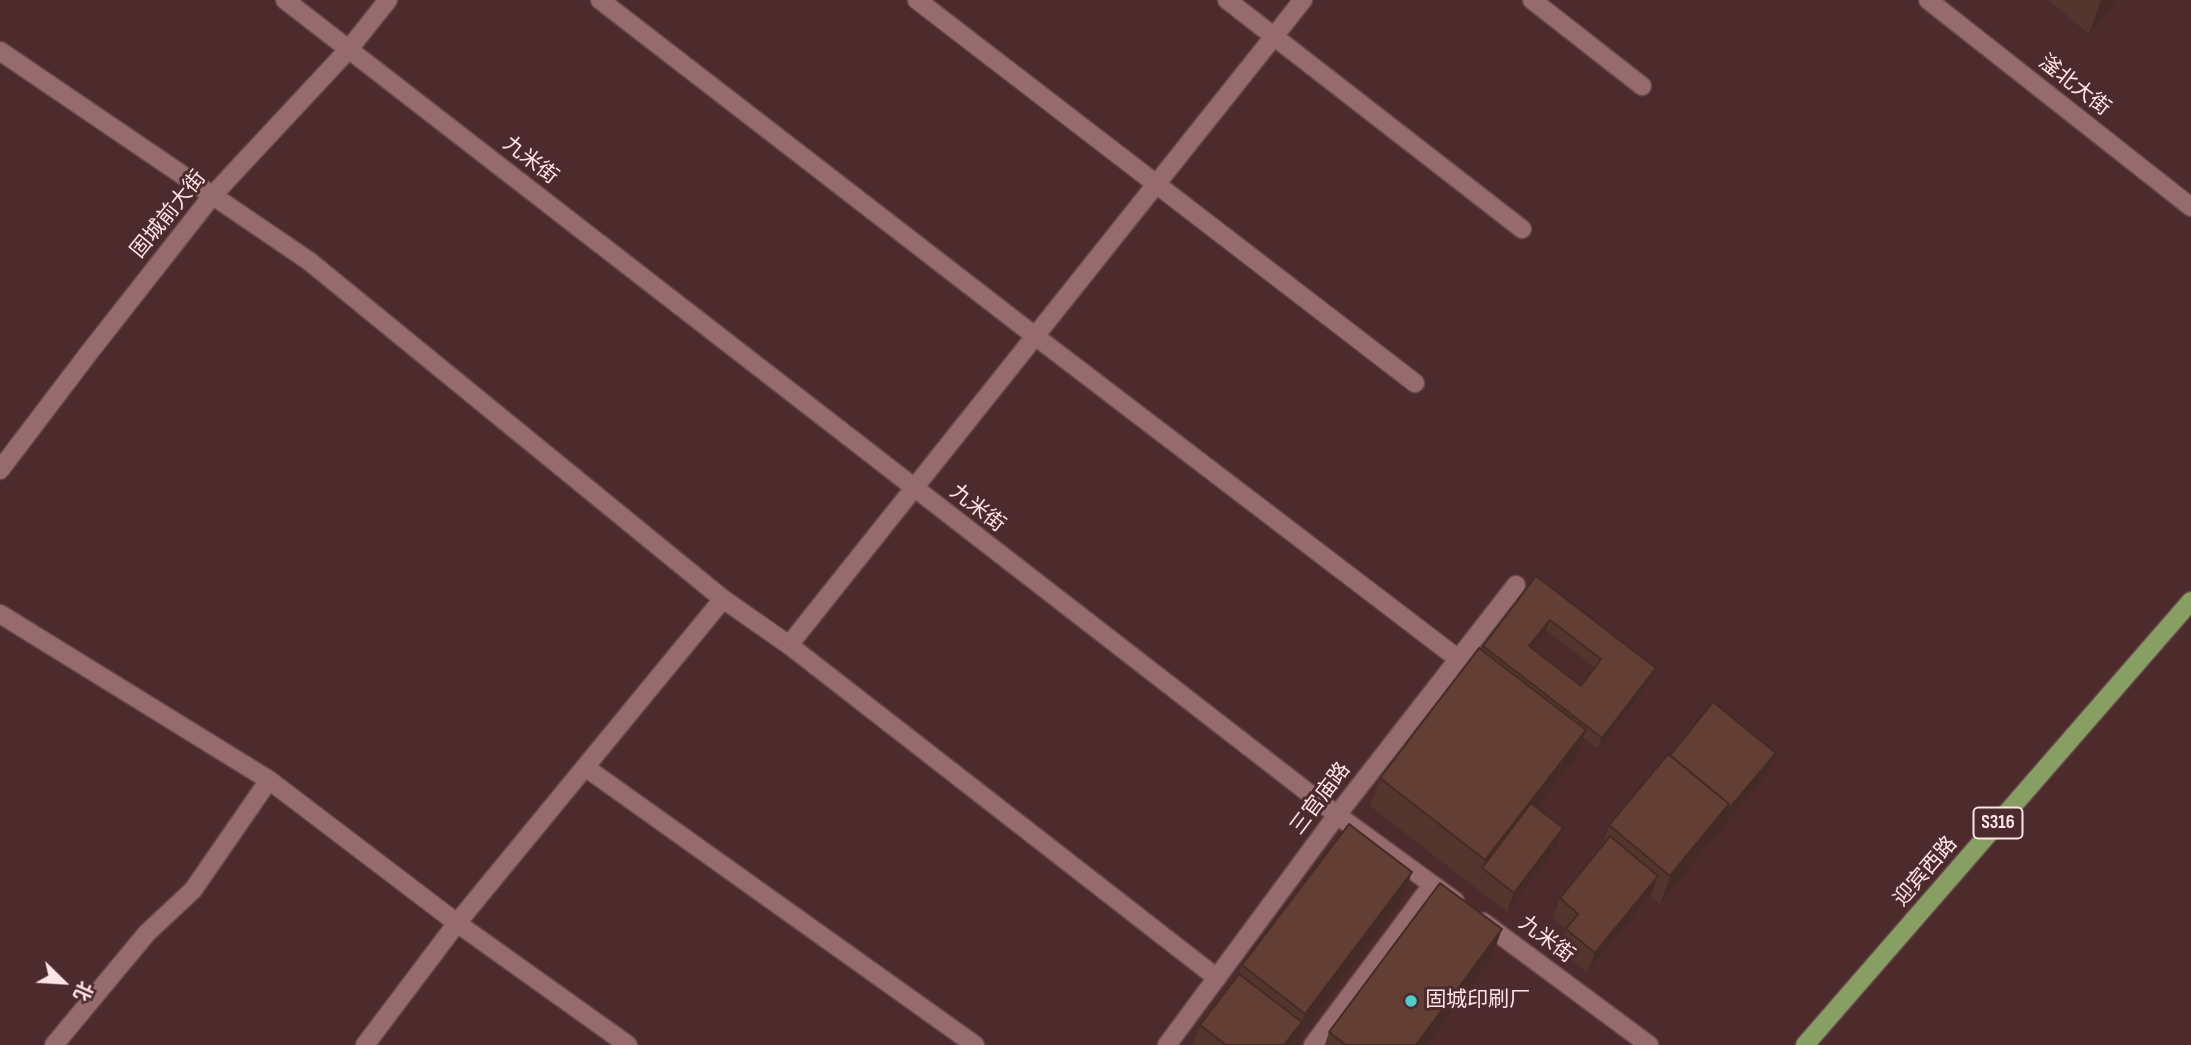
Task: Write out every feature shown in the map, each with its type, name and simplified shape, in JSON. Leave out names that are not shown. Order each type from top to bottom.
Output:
[{"type":"main road","name":"迎宾西路","points":[[1805,1045],[2191,601]]},
{"type":"street","name":"九米街","points":[[285,0],[1337,815],[1649,1045]]},
{"type":"street","name":"固城前大街","points":[[0,470],[212,196],[349,49],[388,0]]},
{"type":"street","points":[[600,0],[1457,658]]},
{"type":"street","points":[[917,0],[1415,383]]},
{"type":"street","points":[[1227,0],[1522,229]]},
{"type":"street","points":[[789,645],[1303,0]]},
{"type":"street","points":[[1532,0],[1643,86]]},
{"type":"street","name":"滏北大街","points":[[1928,0],[2191,207]]},
{"type":"street","points":[[0,51],[309,261],[723,599],[789,645],[1217,978]]},
{"type":"street","name":"三官庙路","points":[[1167,1045],[1337,815],[1516,585]]},
{"type":"street","points":[[365,1045],[457,923],[723,599]]},
{"type":"street","points":[[0,614],[270,780],[457,923],[628,1045]]},
{"type":"street","points":[[585,767],[975,1045]]},
{"type":"street","points":[[54,1045],[147,933],[194,890],[270,780]]},
{"type":"street","points":[[1313,1045],[1432,885]]},
{"type":"building","points":[[1536,576],[1656,668],[1602,738],[1483,646]],"holes":[[[1550,620],[1601,659],[1581,686],[1529,646]]]},
{"type":"building","points":[[1479,648],[1586,730],[1485,860],[1380,778]]},
{"type":"building","points":[[1713,702],[1776,753],[1726,812],[1729,804],[1670,755]]},
{"type":"building","points":[[1668,754],[1729,804],[1670,876],[1609,825]]},
{"type":"building","points":[[1531,803],[1563,828],[1514,893],[1482,868]]},
{"type":"building","points":[[1349,824],[1412,872],[1305,1014],[1242,965]]},
{"type":"building","points":[[1610,836],[1658,876],[1595,953],[1566,929],[1578,914],[1560,898]]},
{"type":"building","name":"固城印刷厂","points":[[1440,883],[1502,929],[1416,1045],[1346,1045],[1329,1032]]},
{"type":"building","points":[[1239,974],[1302,1022],[1284,1045],[1226,1045],[1200,1025]]},
{"type":"place","name":"固城印刷厂","points":[[1411,1001]]}]
